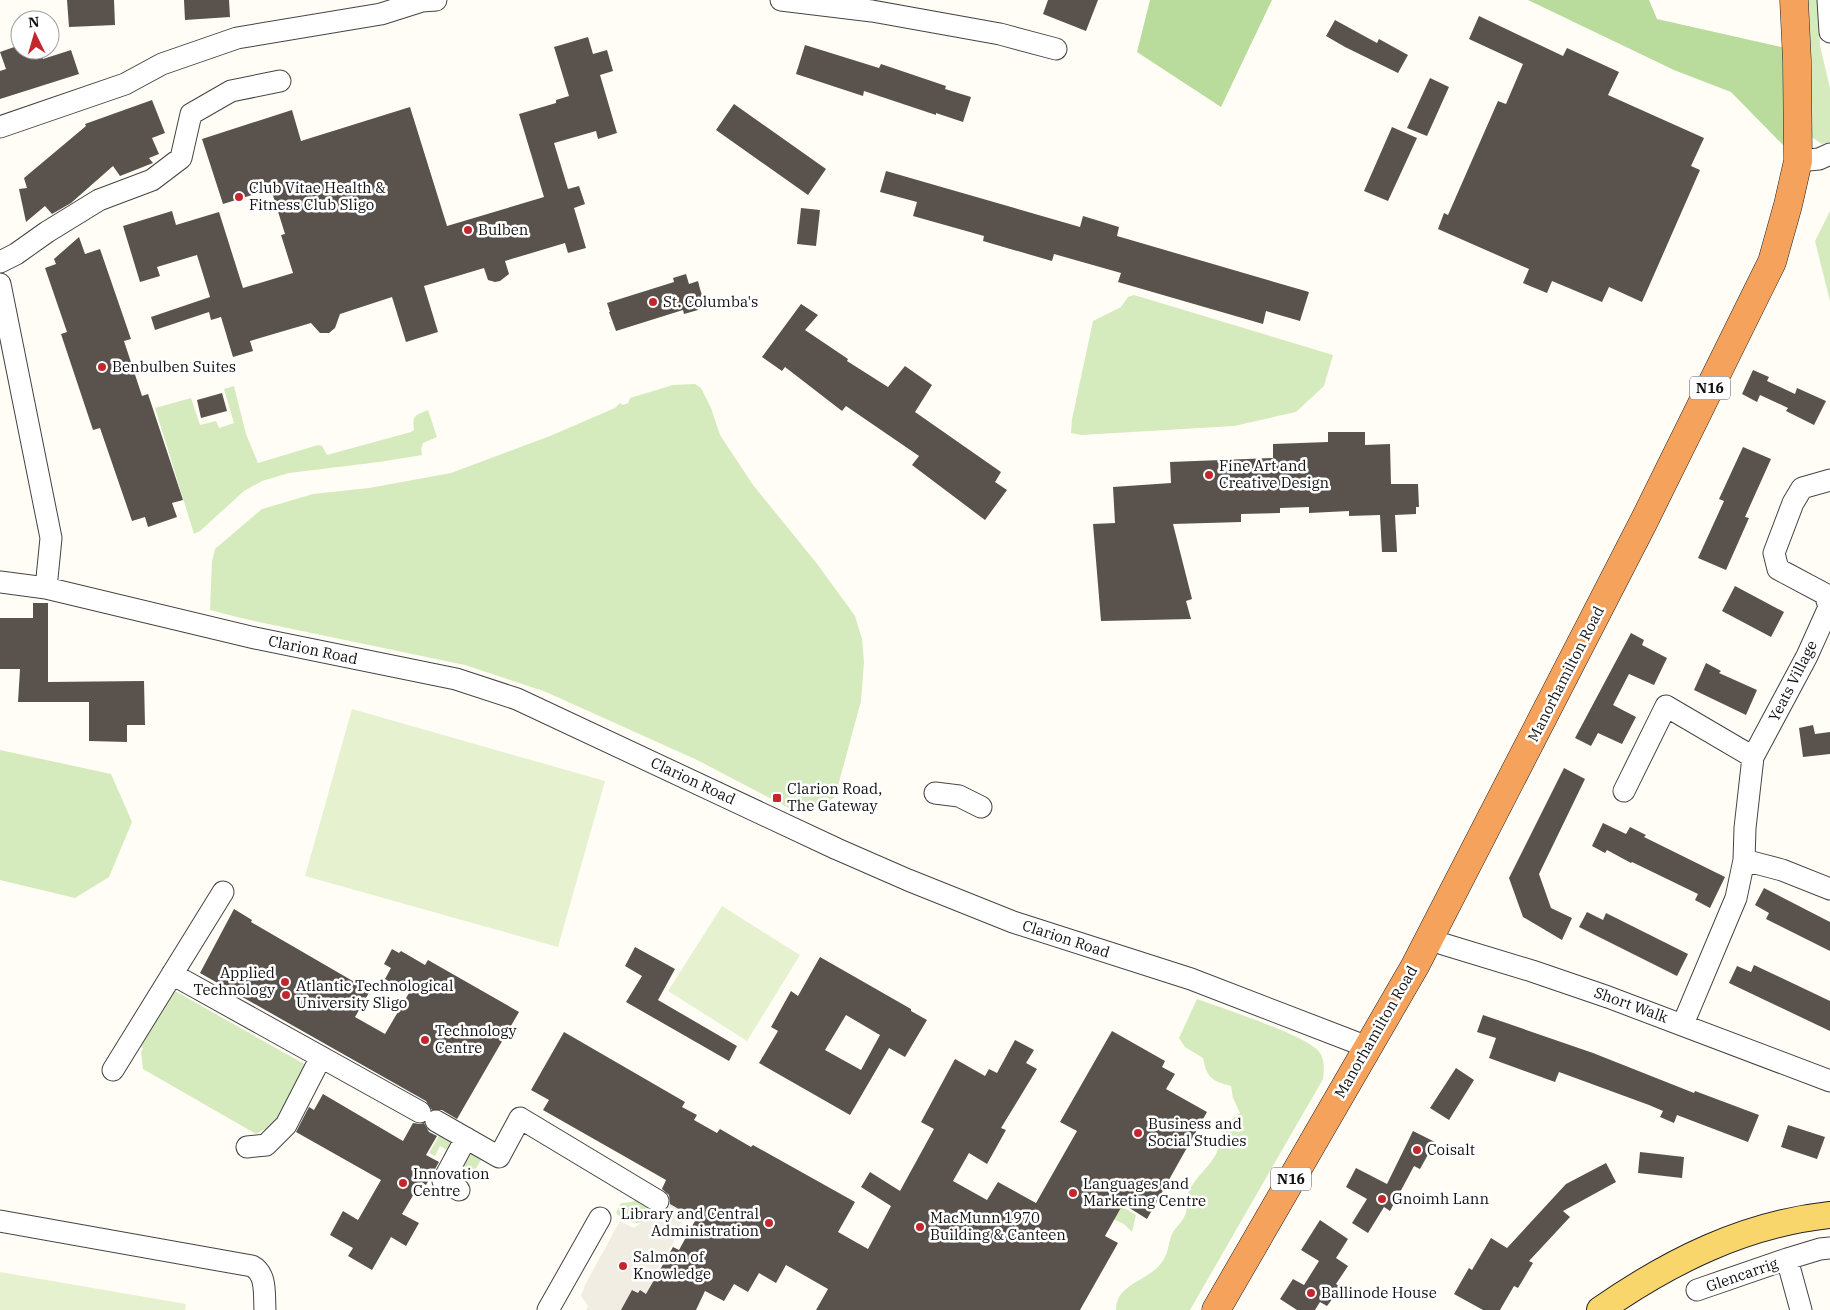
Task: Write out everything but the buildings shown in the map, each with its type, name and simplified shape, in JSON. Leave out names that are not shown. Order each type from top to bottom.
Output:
[{"type":"highway","name":"Manorhamilton Road","points":[[1216,1310],[1430,938],[1647,514],[1772,262],[1798,161],[1797,60],[1794,0]]},
{"type":"main road","points":[[1600,1310],[1637,1284],[1689,1256],[1744,1234],[1800,1218],[1830,1215]]},
{"type":"street","points":[[0,127],[125,84],[162,64],[237,38],[381,14],[422,1],[436,0]]},
{"type":"street","points":[[781,0],[872,11],[980,30],[1056,49]]},
{"type":"street","points":[[1828,0],[1830,32]]},
{"type":"street","points":[[0,262],[16,254],[47,232],[99,200],[152,180],[181,158],[191,114],[231,91],[280,81]]},
{"type":"street","points":[[1798,161],[1819,159],[1830,154]]},
{"type":"street","points":[[0,284],[51,538],[46,588]]},
{"type":"street","name":"Yeats Village","points":[[1683,1024],[1736,898],[1744,860],[1745,828],[1754,757],[1807,656],[1829,607],[1825,594],[1778,569],[1774,553],[1793,502],[1802,488],[1830,480]]},
{"type":"street","name":"Clarion Road","points":[[0,582],[46,588],[255,638],[456,679],[517,699],[836,849],[908,880],[1013,922],[1191,979],[1367,1048]]},
{"type":"street","points":[[1624,791],[1666,706],[1754,757]]},
{"type":"street","points":[[935,793],[959,796],[982,807]]},
{"type":"street","points":[[1744,860],[1782,870],[1830,889]]},
{"type":"street","points":[[114,1070],[223,892]]},
{"type":"street","name":"Short Walk","points":[[1430,938],[1443,944],[1532,971],[1683,1024],[1830,1081]]},
{"type":"street","points":[[172,974],[499,1156],[520,1118],[658,1201]]},
{"type":"street","points":[[247,1147],[266,1145],[286,1125],[321,1057]]},
{"type":"street","points":[[454,1188],[466,1138]]},
{"type":"street","points":[[548,1310],[600,1218]]},
{"type":"street","points":[[0,1221],[252,1266],[259,1270],[263,1276],[265,1310]]},
{"type":"street","name":"Glencarrig","points":[[1697,1290],[1820,1248],[1830,1248]]},
{"type":"street","name":"Glencarrig","points":[[1787,1260],[1802,1310]]},
{"type":"green space","points":[[1150,0],[1272,0],[1221,107],[1137,52]]},
{"type":"green space","points":[[1528,0],[1649,0],[1657,19],[1786,48],[1785,147],[1731,92],[1674,70]]},
{"type":"green space","points":[[1807,0],[1818,0],[1820,46],[1830,88],[1830,142],[1822,144],[1810,136]]},
{"type":"green space","points":[[1830,211],[1830,301],[1815,241]]},
{"type":"green space","points":[[1134,295],[1333,355],[1324,386],[1296,412],[1234,426],[1081,435],[1071,433],[1072,419],[1093,321],[1121,307],[1128,297]]},
{"type":"green space","points":[[695,384],[701,388],[711,408],[720,435],[753,485],[818,565],[855,616],[862,639],[864,662],[861,701],[835,797],[821,806],[791,809],[697,760],[546,692],[465,665],[210,610],[212,561],[215,549],[262,509],[313,494],[369,488],[451,473],[550,436],[615,408],[620,403],[623,405],[628,403],[630,398],[673,385]]},
{"type":"green space","points":[[234,386],[246,434],[258,463],[318,445],[322,446],[327,455],[411,432],[414,430],[415,416],[428,410],[437,437],[423,443],[422,455],[289,473],[262,481],[244,491],[200,531],[194,534],[155,408],[191,398],[200,425],[216,421],[219,428],[234,423],[224,389]]},
{"type":"green space","points":[[352,709],[605,781],[558,947],[305,876]]},
{"type":"green space","points":[[0,750],[111,774],[132,822],[109,877],[75,898],[0,880]]},
{"type":"green space","points":[[722,906],[800,955],[747,1041],[668,991]]},
{"type":"green space","points":[[175,991],[306,1065],[273,1125],[256,1134],[143,1069],[141,1052],[143,1048],[136,1045],[166,993]]},
{"type":"green space","points":[[1197,999],[1283,1031],[1313,1046],[1323,1059],[1323,1079],[1190,1310],[1116,1310],[1122,1293],[1152,1272],[1165,1257],[1173,1232],[1186,1213],[1189,1190],[1211,1163],[1225,1127],[1240,1113],[1233,1098],[1231,1086],[1211,1078],[1206,1070],[1203,1058],[1185,1047],[1179,1038]]},
{"type":"green space","points":[[443,1129],[462,1140],[454,1154],[440,1146],[435,1156],[429,1153]]},
{"type":"green space","points":[[469,1144],[485,1153],[468,1182],[452,1172]]},
{"type":"green space","points":[[638,1198],[657,1202],[646,1220],[634,1223],[616,1213],[621,1203],[632,1202]]},
{"type":"green space","points":[[1118,1204],[1136,1215],[1132,1232],[1124,1224],[1113,1219]]},
{"type":"green space","points":[[0,1272],[186,1304],[185,1310],[0,1310]]},
{"type":"shaded area","points":[[660,1198],[686,1213],[673,1243],[656,1271],[700,1297],[663,1303],[640,1290],[638,1293],[633,1290],[623,1310],[586,1310],[588,1306],[581,1296],[586,1283],[620,1221],[634,1228],[646,1219]]},
{"type":"place","name":"Club Vitae Health & Fitness Club Sligo","points":[[239,197]]},
{"type":"place","name":"Bulben","points":[[468,230]]},
{"type":"place","name":"St. Columba's","points":[[653,302]]},
{"type":"place","name":"Benbulben Suites","points":[[102,367]]},
{"type":"place","name":"Fine Art and Creative Design","points":[[1209,475]]},
{"type":"place","name":"Clarion Road, The Gateway","points":[[777,798]]},
{"type":"place","name":"Applied Technology","points":[[285,982]]},
{"type":"place","name":"Atlantic Technological University Sligo","points":[[286,995]]},
{"type":"place","name":"Technology Centre","points":[[425,1040]]},
{"type":"place","name":"Business and Social Studies","points":[[1138,1133]]},
{"type":"place","name":"Coisalt","points":[[1417,1150]]},
{"type":"place","name":"Innovation Centre","points":[[403,1183]]},
{"type":"place","name":"Languages and Marketing Centre","points":[[1073,1193]]},
{"type":"place","name":"Gnoimh Lann","points":[[1382,1199]]},
{"type":"place","name":"Library and Central Administration","points":[[769,1223]]},
{"type":"place","name":"MacMunn 1970 Building & Canteen","points":[[920,1227]]},
{"type":"place","name":"Salmon of Knowledge","points":[[623,1266]]},
{"type":"place","name":"Ballinode House","points":[[1311,1293]]}]
